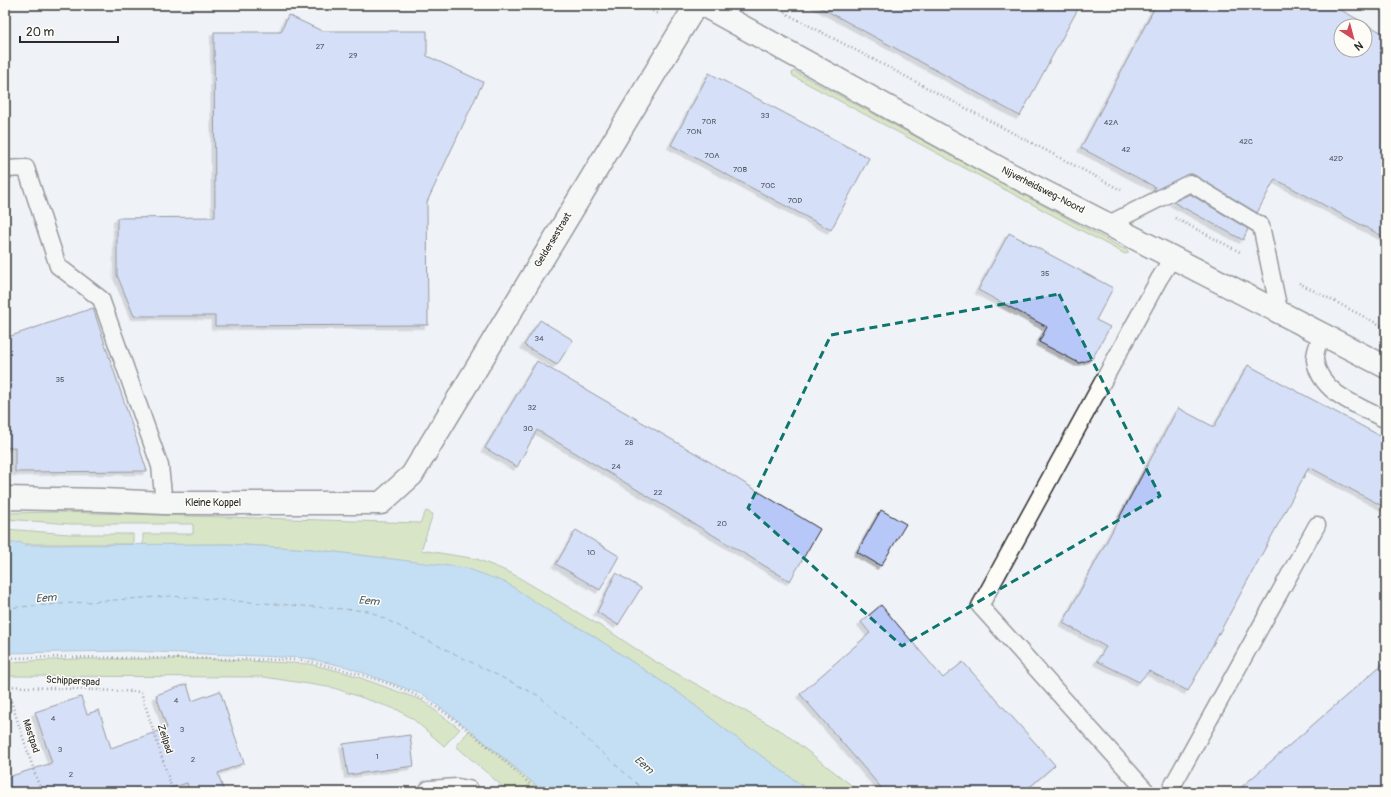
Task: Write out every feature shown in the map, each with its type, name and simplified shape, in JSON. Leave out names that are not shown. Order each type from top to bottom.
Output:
[{"type":"street","name":"Geldersestraat","points":[[412,475],[696,5]]},
{"type":"street","name":"Nijverheidsweg-Noord","points":[[704,5],[1006,172],[1279,310],[1386,366]]},
{"type":"street","name":"Kleine Koppel","points":[[5,498],[103,500],[164,504],[381,503],[412,475]]},
{"type":"street","points":[[434,792],[456,790],[468,792]]},
{"type":"lane","points":[[5,169],[26,168],[58,266],[101,299],[160,466],[164,504]]},
{"type":"lane","points":[[1109,224],[1190,183],[1261,226],[1279,310]]},
{"type":"lane","points":[[1146,792],[980,606],[1160,279],[1174,257]]},
{"type":"lane","points":[[1322,333],[1315,359],[1322,379],[1333,391],[1386,420]]},
{"type":"lane","points":[[1169,792],[1317,526]]},
{"type":"path","points":[[770,5],[1386,328]]},
{"type":"path","points":[[5,658],[65,656],[302,660],[340,668],[423,699],[460,725],[540,792]]},
{"type":"path","name":"Schipperspad","points":[[6,686],[141,692]]},
{"type":"path","name":"Mastpad","points":[[6,686],[41,792]]},
{"type":"path","name":"Zeilpad","points":[[141,692],[173,792]]},
{"type":"highlighted area","points":[[1059,294],[1160,496],[902,646],[748,508],[831,335]]},
{"type":"green space","points":[[794,71],[1128,251],[1128,253],[1125,254],[793,76],[792,73]]},
{"type":"green space","points":[[426,511],[433,514],[421,550],[477,559],[511,573],[609,631],[654,661],[783,732],[860,792],[811,792],[726,730],[679,693],[592,635],[549,611],[414,562],[311,549],[227,544],[143,545],[143,534],[193,534],[193,524],[71,524],[5,519],[5,513],[59,512],[420,523]]},
{"type":"green space","points":[[5,529],[69,534],[133,534],[133,544],[5,544]]},
{"type":"green space","points":[[76,659],[207,659],[309,664],[347,673],[421,700],[460,729],[444,746],[413,719],[398,710],[334,688],[264,677],[10,676],[5,678],[5,662]]},
{"type":"green space","points":[[470,730],[544,792],[509,792],[457,747],[457,744]]},
{"type":"water","name":"Eem","points":[[20,542],[24,545],[227,544],[311,549],[466,568],[507,583],[549,611],[592,635],[679,693],[726,730],[811,792],[544,792],[470,730],[424,695],[347,667],[306,658],[129,651],[5,653],[5,544]]},
{"type":"building","points":[[816,5],[1080,5],[1020,116]]},
{"type":"building","points":[[1156,5],[1332,5],[1355,18],[1333,18],[1333,58],[1373,58],[1373,28],[1386,35],[1386,238],[1275,179],[1257,213],[1191,174],[1153,191],[1155,187],[1081,148]]},
{"type":"building","points":[[288,15],[322,31],[427,31],[427,56],[483,82],[427,202],[428,325],[215,326],[215,316],[134,316],[117,275],[117,218],[215,217],[214,32],[281,32]]},
{"type":"building","points":[[709,73],[869,158],[831,230],[671,145]]},
{"type":"building","points":[[1190,194],[1248,229],[1243,240],[1173,202]]},
{"type":"building","points":[[1009,233],[1113,288],[1096,320],[1110,327],[1092,359],[1079,363],[1039,342],[1047,327],[978,290]]},
{"type":"building","points":[[93,308],[147,471],[15,472],[15,447],[5,448],[5,338]]},
{"type":"building","points":[[540,320],[573,340],[557,365],[524,345]]},
{"type":"building","points":[[537,361],[700,456],[820,529],[790,581],[537,430],[517,467],[485,448]]},
{"type":"building","points":[[1248,365],[1386,439],[1386,508],[1309,467],[1188,691],[1149,671],[1139,682],[1097,661],[1106,647],[1063,623],[1178,408],[1214,427]]},
{"type":"building","points":[[881,510],[906,524],[881,566],[857,552]]},
{"type":"building","points":[[576,530],[619,556],[600,590],[556,564]]},
{"type":"building","points":[[616,573],[641,588],[618,625],[597,612]]},
{"type":"building","points":[[881,605],[943,678],[963,662],[1055,765],[1024,792],[885,792],[800,694],[870,633],[861,622]]},
{"type":"building","points":[[1386,661],[1386,792],[1236,792]]},
{"type":"building","points":[[187,684],[192,701],[220,691],[244,763],[218,773],[224,792],[190,792],[187,783],[158,792],[5,792],[5,778],[52,763],[35,712],[81,697],[87,714],[99,710],[111,748],[167,728],[156,695]]},
{"type":"building","points":[[410,735],[414,766],[348,775],[343,744]]},
{"type":"ferry route","points":[[5,608],[170,596],[369,611],[539,696],[646,792]]}]
